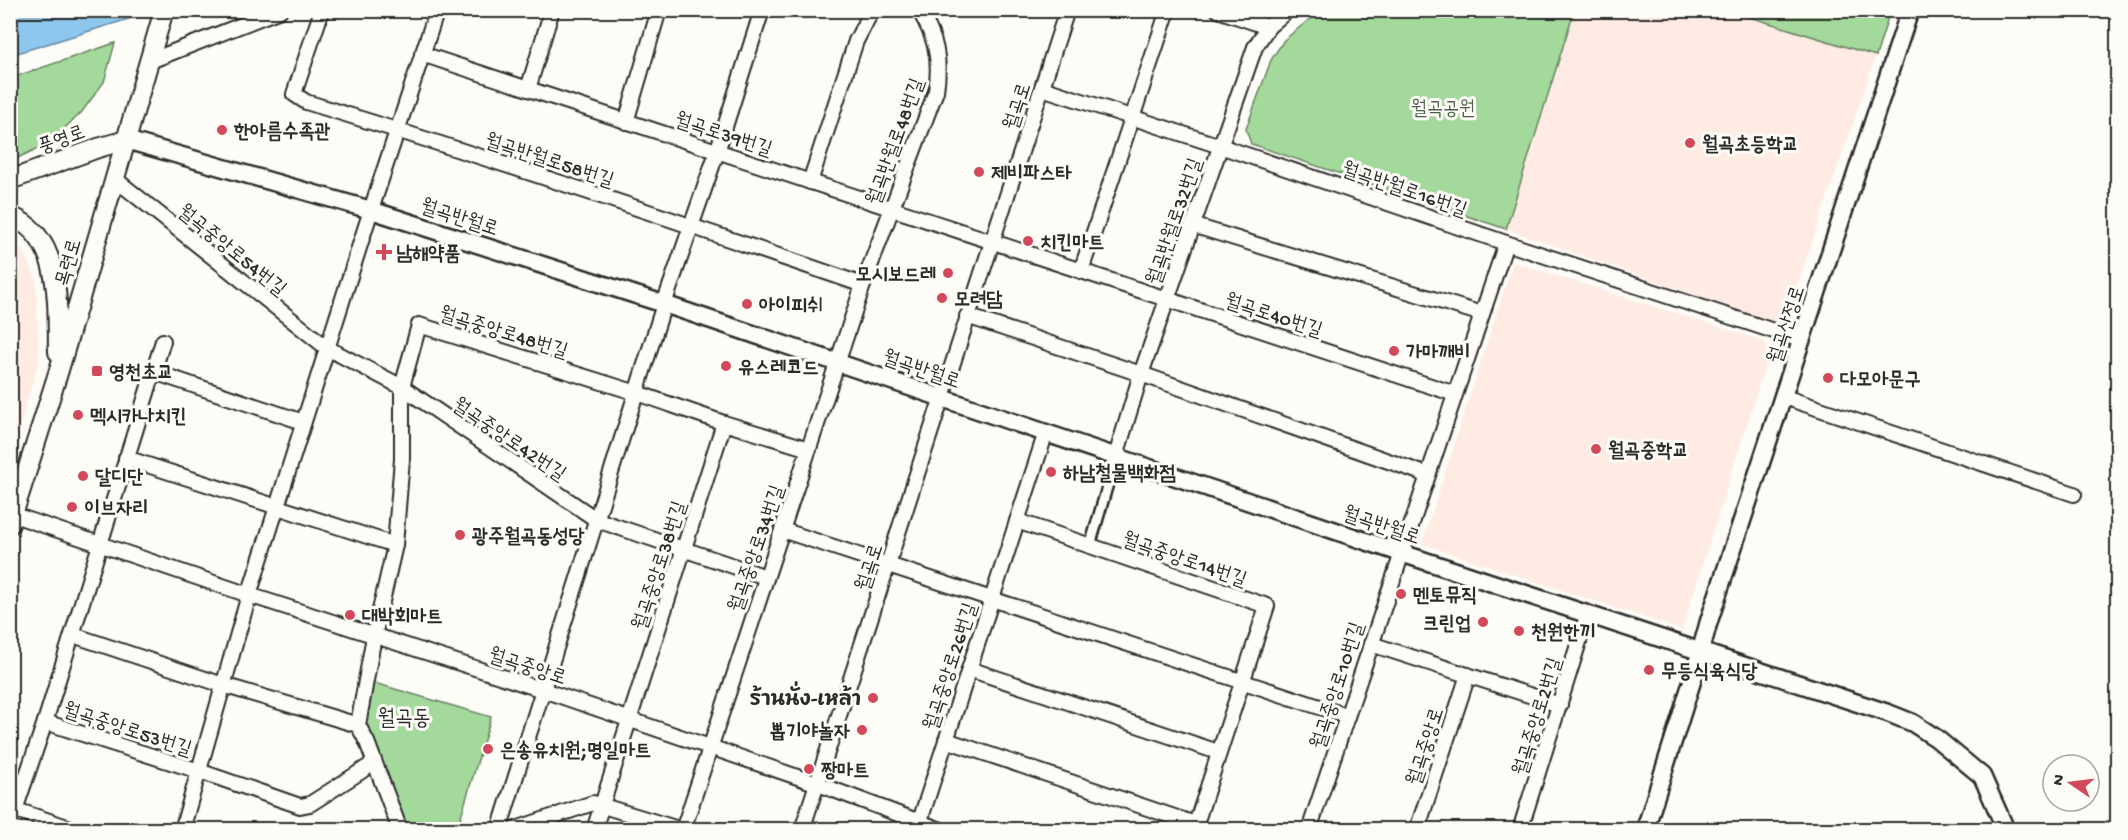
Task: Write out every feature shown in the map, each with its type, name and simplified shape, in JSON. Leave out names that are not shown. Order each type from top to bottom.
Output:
[{"type":"main road","name":"목련로","points":[[12,520],[59,370],[164,10]]},
{"type":"main road","name":"풍영로","points":[[10,180],[126,140]]},
{"type":"main road","points":[[10,216],[29,226],[43,243],[54,271],[59,370]]},
{"type":"street","points":[[150,61],[280,10]]},
{"type":"street","name":"월곡반월로58번길","points":[[322,10],[294,94],[306,102],[397,129],[692,226]]},
{"type":"street","points":[[249,596],[370,210],[437,10]]},
{"type":"street","points":[[528,89],[552,10]]},
{"type":"street","points":[[626,122],[660,10]]},
{"type":"street","points":[[499,830],[664,304],[717,152],[762,10]]},
{"type":"street","points":[[810,182],[856,41],[872,10]]},
{"type":"street","name":"월곡반월로48번길","points":[[838,362],[863,285],[936,91],[938,76],[935,41],[919,10]]},
{"type":"street","name":"월곡로","points":[[802,830],[1067,10]]},
{"type":"street","points":[[1081,271],[1168,10]]},
{"type":"street","points":[[1218,10],[1268,27]]},
{"type":"street","name":"월곡반월로32번길","points":[[1116,456],[1141,374],[1255,47],[1268,27],[1288,10]]},
{"type":"street","name":"월곡산정로","points":[[1645,830],[1700,650],[1910,10]]},
{"type":"street","name":"월곡로39번길","points":[[422,54],[991,241]]},
{"type":"street","name":"월곡반월로16번길","points":[[1042,88],[1802,340]]},
{"type":"street","name":"월곡반월로","points":[[126,140],[370,210],[664,304],[1401,553],[1700,650]]},
{"type":"street","name":"월곡중앙로54번길","points":[[115,179],[327,348],[402,387]]},
{"type":"street","points":[[1192,225],[1482,314]]},
{"type":"street","points":[[692,226],[863,285]]},
{"type":"street","name":"월곡로40번길","points":[[991,241],[1455,394]]},
{"type":"street","points":[[1401,553],[1506,243]]},
{"type":"street","points":[[967,316],[1141,374],[1428,475]]},
{"type":"street","name":"월곡중앙로48번길","points":[[358,725],[374,636],[395,545],[402,459],[402,387],[419,325],[809,449]]},
{"type":"street","points":[[76,830],[13,809],[45,722],[73,635],[163,341]]},
{"type":"street","name":"월곡중앙로34번길","points":[[683,830],[838,362]]},
{"type":"street","points":[[154,372],[303,423]]},
{"type":"street","name":"월곡중앙로42번길","points":[[402,387],[597,520],[766,577]]},
{"type":"street","points":[[1784,397],[2074,494]]},
{"type":"street","name":"월곡중앙로38번길","points":[[594,830],[724,423]]},
{"type":"street","name":"월곡중앙로26번길","points":[[918,826],[1046,432]]},
{"type":"street","points":[[1090,546],[1116,456]]},
{"type":"street","points":[[126,459],[395,545]]},
{"type":"street","name":"월곡중앙로","points":[[12,520],[100,545],[249,596],[543,690],[818,784],[918,826],[941,830]]},
{"type":"street","name":"월곡중앙로14번길","points":[[946,740],[1195,827],[1267,606],[1017,521]]},
{"type":"street","points":[[782,530],[1347,716]]},
{"type":"street","name":"월곡중앙로10번길","points":[[1309,830],[1401,553]]},
{"type":"street","name":"월곡중앙로53번길","points":[[182,830],[249,596]]},
{"type":"street","name":"월곡중앙로2번길","points":[[1520,830],[1588,613]]},
{"type":"street","points":[[73,635],[223,685],[358,725],[367,742],[400,830]]},
{"type":"street","points":[[1371,644],[1560,705]]},
{"type":"street","points":[[1700,650],[1913,723],[1936,738],[1982,776],[2006,830]]},
{"type":"street","points":[[969,669],[1218,752]]},
{"type":"street","name":"월곡중앙로","points":[[1417,830],[1468,675]]},
{"type":"street","name":"월곡중앙로53번길","points":[[45,722],[199,771]]},
{"type":"street","points":[[199,771],[300,806],[310,804],[374,763]]},
{"type":"street","points":[[513,830],[588,803],[602,804],[683,830]]},
{"type":"shaded area","name":"월곡초등학교","points":[[1574,11],[1730,11],[1876,56],[1788,312],[1780,325],[1506,229]]},
{"type":"shaded area","points":[[11,242],[24,253],[36,279],[39,361],[11,453]]},
{"type":"shaded area","name":"월곡중학교","points":[[1513,262],[1764,341],[1769,354],[1682,630],[1422,544]]},
{"type":"green space","points":[[1890,10],[1876,56],[1730,11]]},
{"type":"green space","name":"월곡공원","points":[[1320,11],[1574,11],[1506,229],[1251,144],[1246,129],[1271,60],[1284,40]]},
{"type":"green space","points":[[115,43],[104,82],[81,113],[47,144],[11,161],[11,78]]},
{"type":"green space","points":[[371,682],[491,717],[457,829],[405,829],[362,724]]},
{"type":"water","points":[[11,11],[155,11],[11,55]]},
{"type":"place","name":"한아름수족관","points":[[222,130]]},
{"type":"place","name":"월곡초등학교","points":[[1690,143]]},
{"type":"place","name":"제비파스타","points":[[979,172]]},
{"type":"place","name":"치킨마트","points":[[1028,241]]},
{"type":"place","name":"남해약품","points":[[384,252]]},
{"type":"place","name":"모시보드레","points":[[948,273]]},
{"type":"place","name":"모려담","points":[[942,298]]},
{"type":"place","name":"아이피쉬","points":[[747,304]]},
{"type":"place","name":"가마깨비","points":[[1394,351]]},
{"type":"place","name":"유스레코드","points":[[726,366]]},
{"type":"place","name":"영천초교","points":[[97,371]]},
{"type":"place","name":"다모아문구","points":[[1828,378]]},
{"type":"place","name":"멕시카나치킨","points":[[78,415]]},
{"type":"place","name":"월곡중학교","points":[[1596,449]]},
{"type":"place","name":"하남철물백화점","points":[[1051,472]]},
{"type":"place","name":"달디단","points":[[83,476]]},
{"type":"place","name":"이브자리","points":[[72,507]]},
{"type":"place","name":"광주월곡동성당","points":[[460,535]]},
{"type":"place","name":"멘토뮤직","points":[[1401,594]]},
{"type":"place","name":"대박회마트","points":[[350,615]]},
{"type":"place","name":"크린업","points":[[1483,622]]},
{"type":"place","name":"천원한끼","points":[[1519,631]]},
{"type":"place","name":"무등식육식당","points":[[1649,670]]},
{"type":"place","name":"ร้านนั่ง-เหล้า","points":[[873,698]]},
{"type":"place","name":"뽑기야놀자","points":[[862,730]]},
{"type":"place","name":"은송유치원;명일마트","points":[[488,749]]},
{"type":"place","name":"짱마트","points":[[809,769]]},
{"type":"district","name":"월곡동","points":[[404,716]]}]
